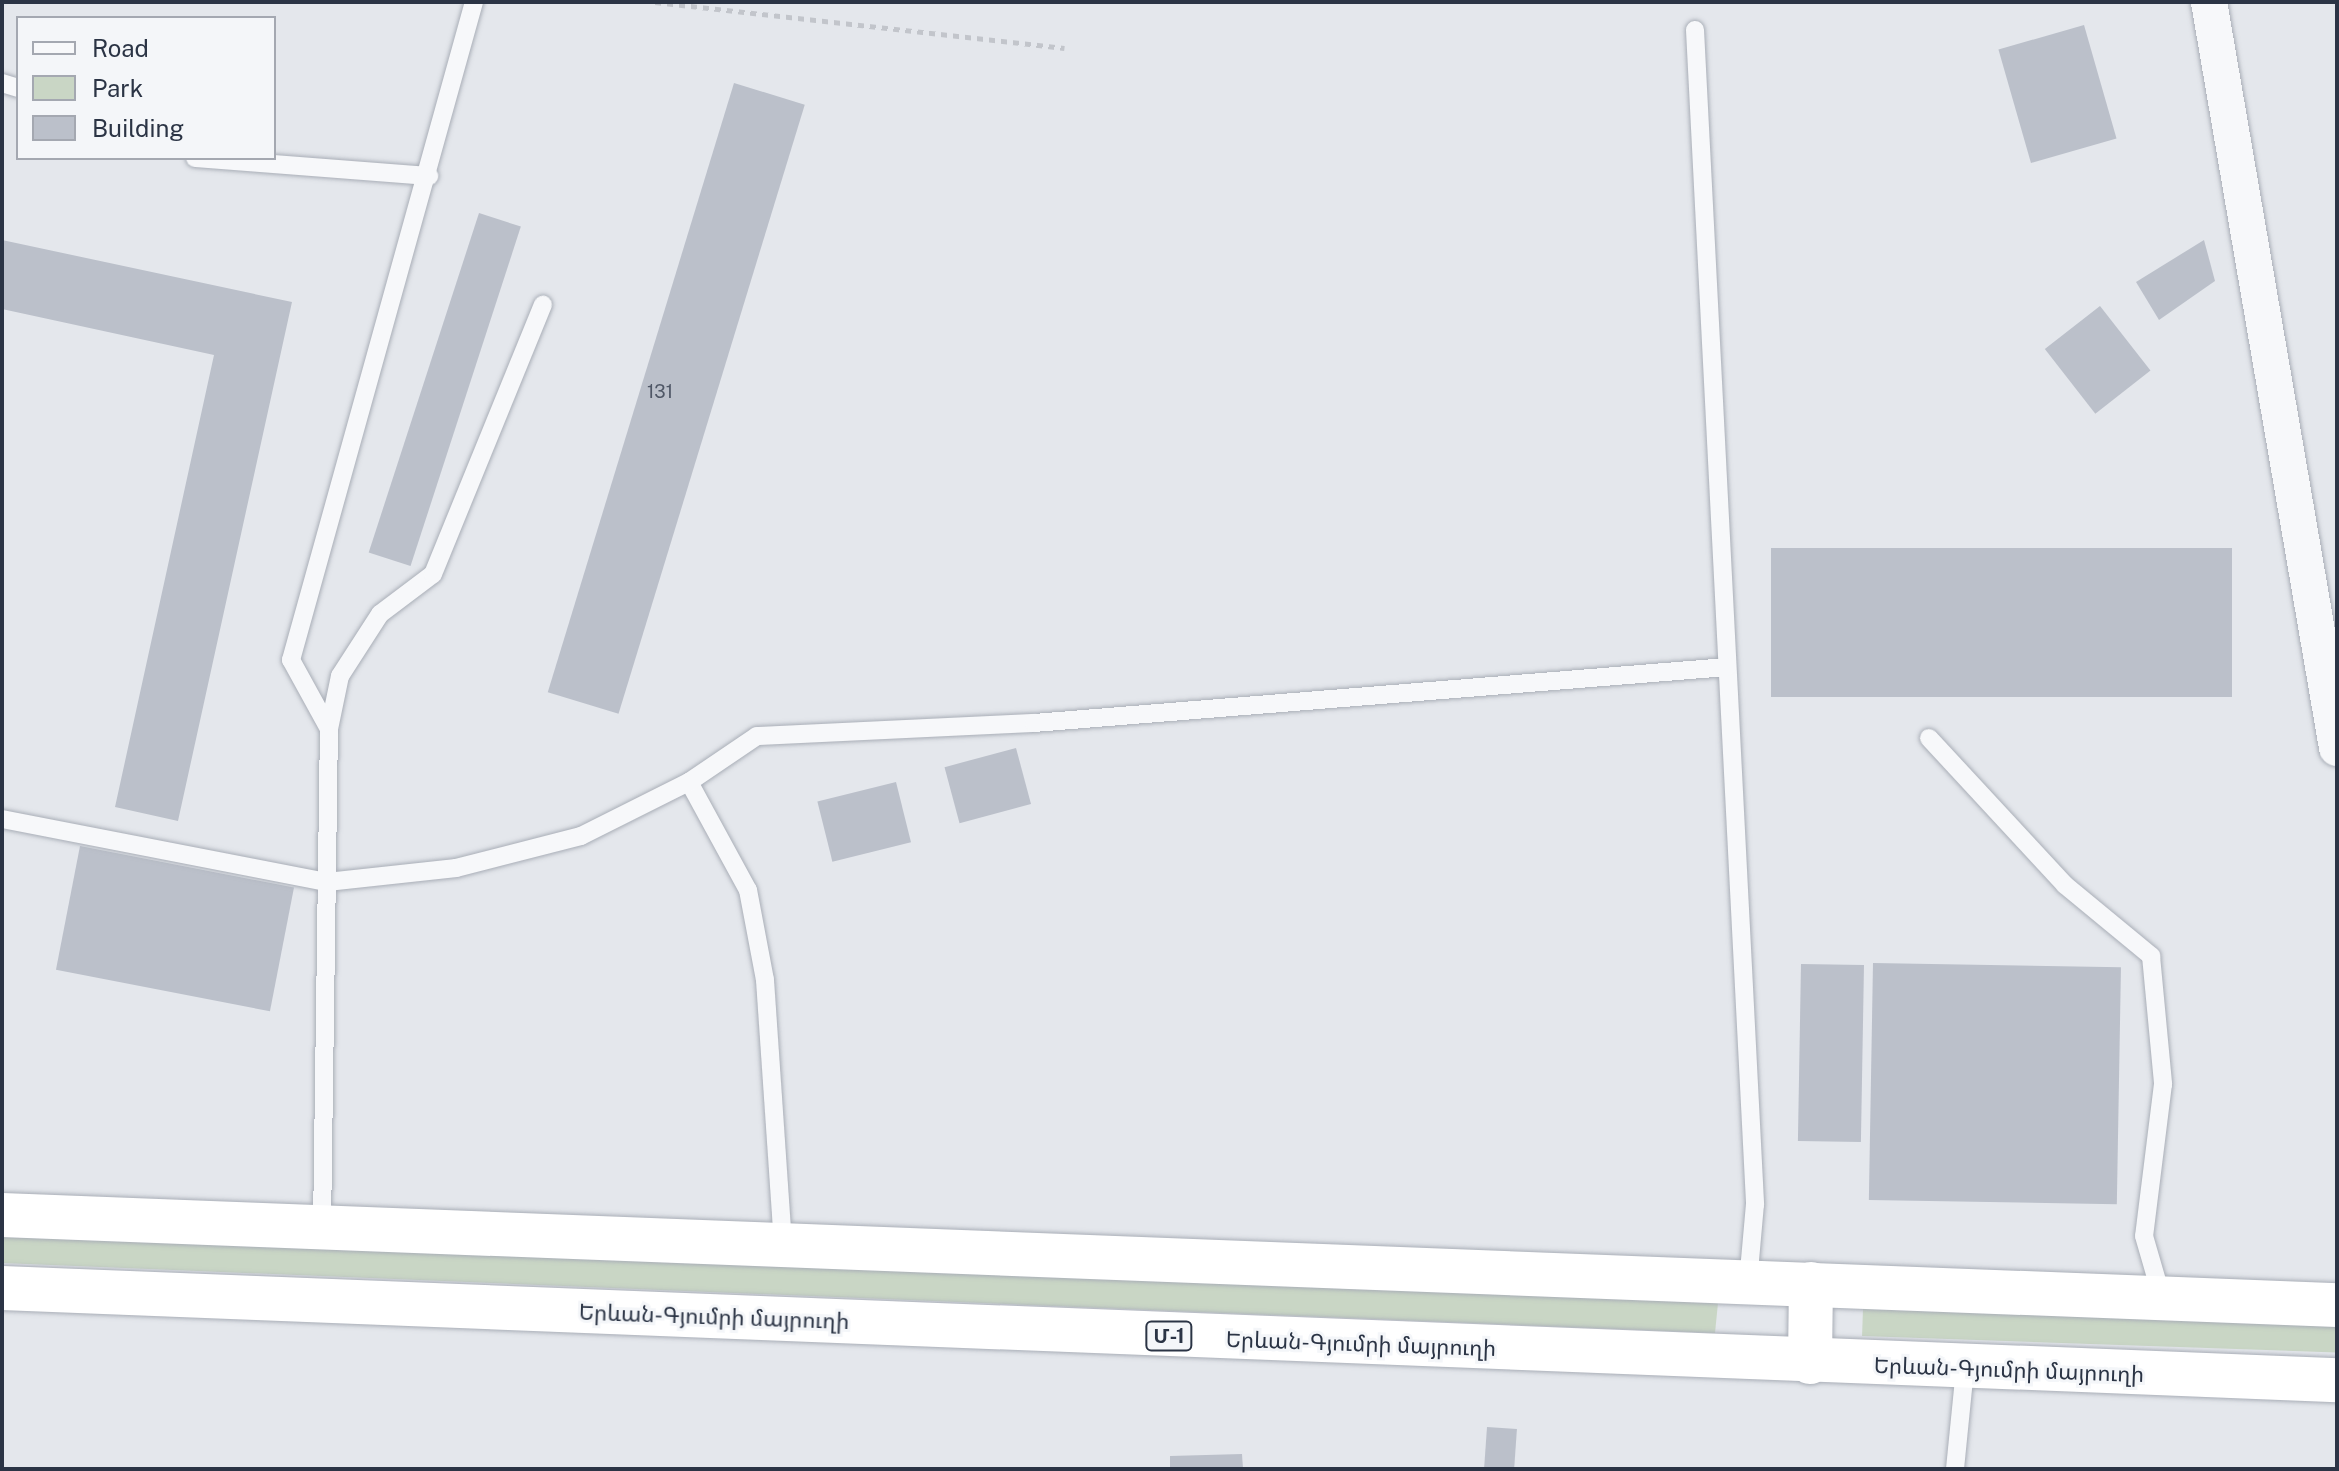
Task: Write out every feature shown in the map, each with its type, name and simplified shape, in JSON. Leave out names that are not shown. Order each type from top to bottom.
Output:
[{"type":"highway","points":[[2,1215],[2337,1305]]},
{"type":"highway","points":[[1810,1362],[1811,1284]]},
{"type":"highway","name":"Երևան-Գյումրի մայրուղի","points":[[2,1288],[1965,1369],[2337,1380]]},
{"type":"street","points":[[2209,2],[2337,748]]},
{"type":"lane","points":[[329,729],[291,660],[429,176],[474,2]]},
{"type":"lane","points":[[1695,30],[1755,1204],[1748,1282]]},
{"type":"lane","points":[[221,160],[429,176]]},
{"type":"lane","points":[[322,1227],[329,729],[340,676],[380,614],[433,574],[543,305]]},
{"type":"lane","points":[[2,819],[327,882],[456,868],[581,836],[689,782],[757,736],[1034,723],[1727,667]]},
{"type":"lane","points":[[1929,738],[2065,885],[2151,956],[2163,1084],[2144,1236],[2162,1298]]},
{"type":"lane","points":[[689,782],[748,890],[765,980],[783,1245]]},
{"type":"lane","points":[[1955,1469],[1965,1369]]},
{"type":"path","points":[[655,2],[1064,48]]},
{"type":"green space","points":[[2,1237],[638,1259],[1718,1303],[1715,1333],[2,1263]]},
{"type":"green space","points":[[1863,1309],[2337,1326],[2336,1353],[1862,1336]]},
{"type":"building","points":[[2084,25],[2117,138],[2031,163],[1998,50]]},
{"type":"building","points":[[734,83],[805,105],[619,714],[548,692]]},
{"type":"building","points":[[479,213],[521,227],[411,566],[369,553]]},
{"type":"building","points":[[2,240],[292,302],[178,821],[115,807],[214,355],[2,309]]},
{"type":"building","points":[[2204,240],[2215,281],[2159,320],[2136,282]]},
{"type":"building","points":[[2100,306],[2150,371],[2095,414],[2045,349]]},
{"type":"building","points":[[1771,548],[2232,548],[2232,697],[1771,697]]},
{"type":"building","points":[[1016,748],[1031,804],[960,823],[945,767]]},
{"type":"building","points":[[896,782],[911,842],[832,862],[817,802]]},
{"type":"building","points":[[80,846],[294,888],[270,1011],[56,970]]},
{"type":"building","points":[[1873,963],[2121,967],[2117,1204],[1869,1200]]},
{"type":"building","points":[[1801,964],[1864,965],[1861,1142],[1798,1141]]},
{"type":"building","points":[[1487,1427],[1517,1429],[1514,1469],[1484,1469]]},
{"type":"building","points":[[1242,1454],[1243,1469],[1170,1469],[1170,1456]]}]
